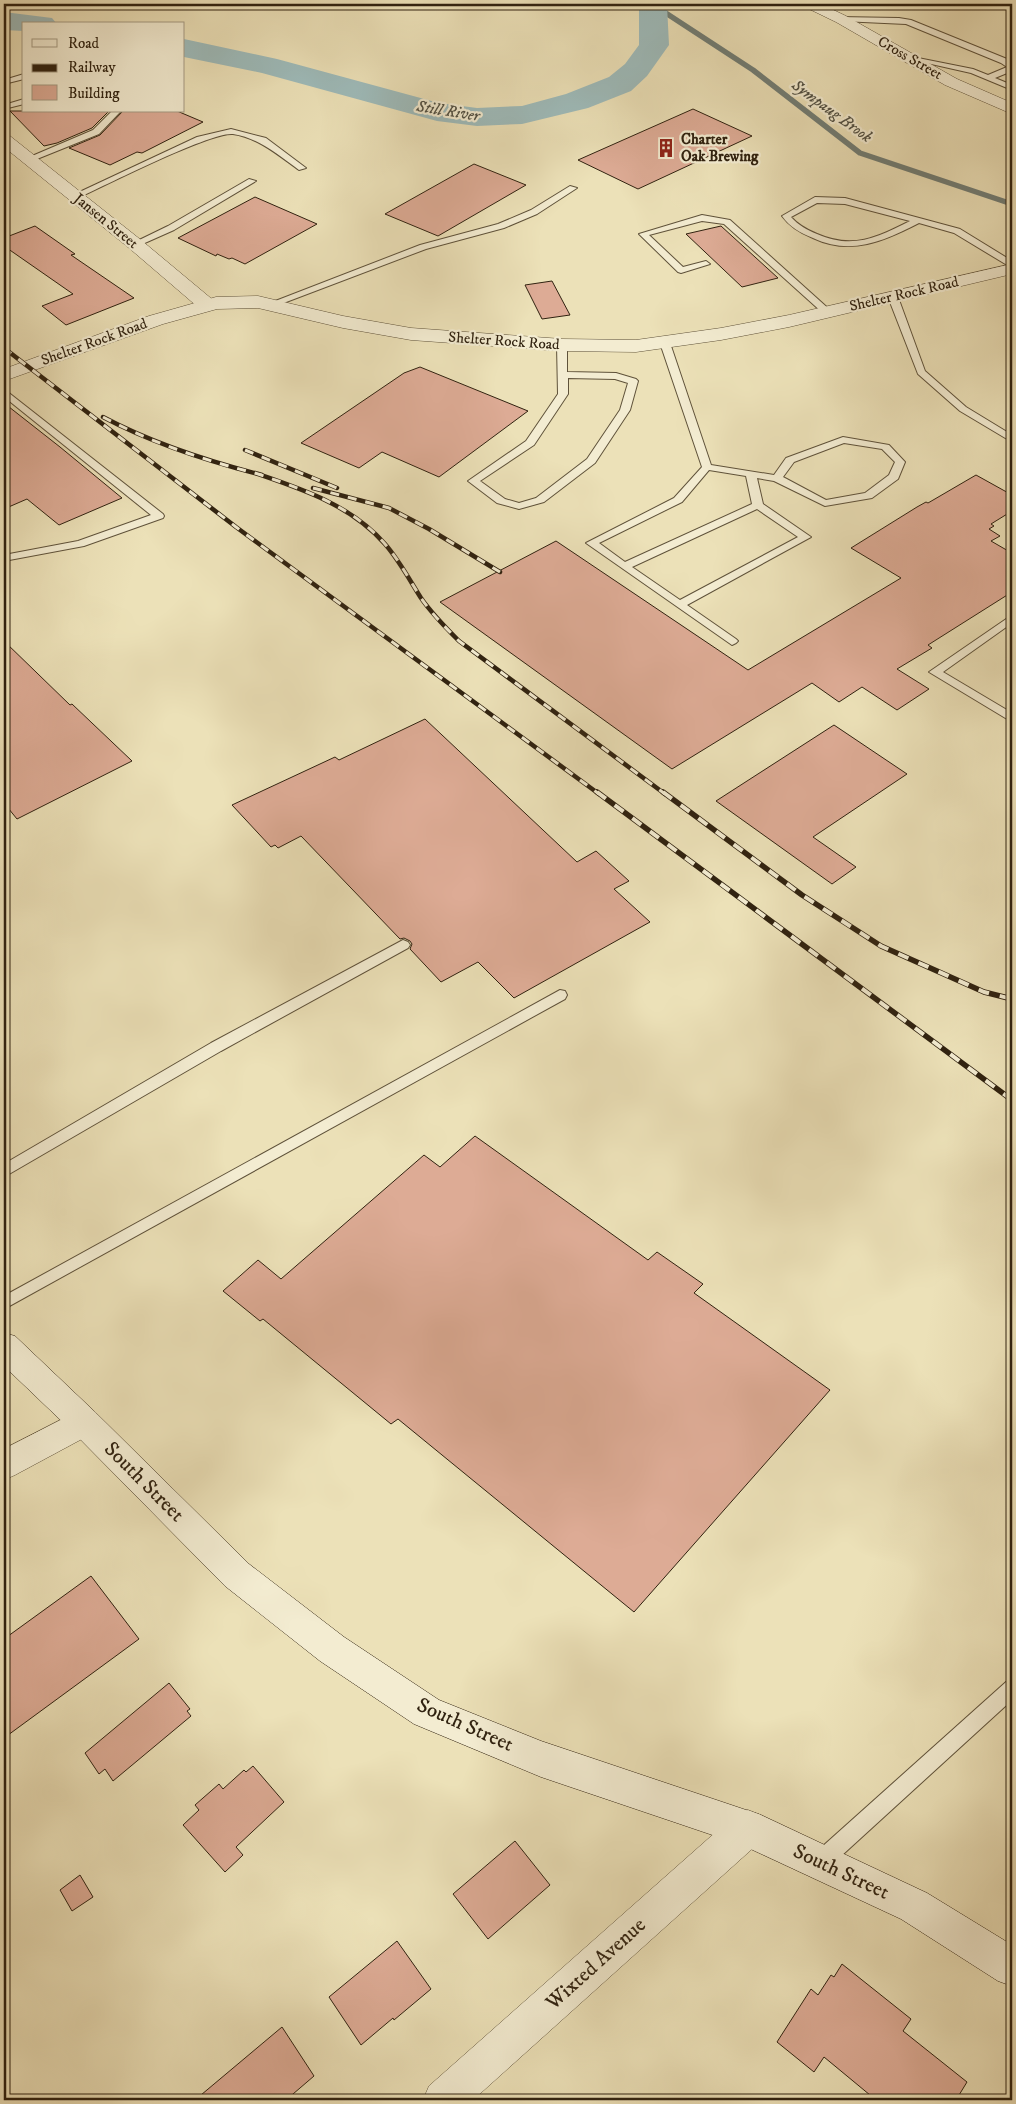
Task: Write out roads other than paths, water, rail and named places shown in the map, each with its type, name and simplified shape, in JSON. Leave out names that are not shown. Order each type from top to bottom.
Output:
[{"type":"street","name":"Cross Street","points":[[810,4],[841,19],[951,82],[1012,109]]},
{"type":"street","name":"Jansen Street","points":[[4,139],[135,244],[206,304]]},
{"type":"street","name":"Shelter Rock Road","points":[[4,375],[206,304],[243,302],[270,305],[343,322],[412,334],[562,345],[636,346],[721,334],[827,312],[1012,269]]},
{"type":"street","name":"South Street","points":[[4,1346],[84,1422],[237,1575],[332,1649],[426,1712],[540,1759],[748,1828],[914,1906],[1012,1966]]},
{"type":"street","points":[[4,1465],[84,1422]]},
{"type":"street","name":"Wixted Avenue","points":[[443,2100],[748,1828]]},
{"type":"lane","points":[[841,19],[899,20],[908,22],[1004,61],[1012,68],[990,77]]},
{"type":"lane","points":[[913,60],[956,66],[990,77],[1012,88]]},
{"type":"lane","points":[[4,82],[22,77]]},
{"type":"lane","points":[[4,107],[22,102]]},
{"type":"lane","points":[[29,159],[96,132],[116,112]]},
{"type":"lane","points":[[75,196],[200,139],[231,131],[263,140],[302,168]]},
{"type":"lane","points":[[135,244],[171,228],[252,181]]},
{"type":"lane","points":[[270,305],[423,247],[501,226],[534,212],[573,188]]},
{"type":"lane","points":[[919,220],[876,242],[847,246],[821,240],[791,224],[786,216],[816,200],[845,201],[919,220],[957,231],[1012,265]]},
{"type":"lane","points":[[706,264],[681,270],[643,234],[702,218],[727,222],[827,312]]},
{"type":"lane","points":[[893,297],[920,372],[963,409],[1012,439]]},
{"type":"lane","points":[[665,343],[707,467]]},
{"type":"lane","points":[[562,345],[562,375],[563,394],[530,443],[474,480],[500,501],[519,506],[540,500],[591,461],[625,410],[632,381],[616,376],[562,375]]},
{"type":"lane","points":[[4,558],[80,544],[159,516],[6,397]]},
{"type":"lane","points":[[707,467],[777,478],[825,503],[868,496],[894,477],[900,462],[885,447],[843,440],[790,460],[777,478]]},
{"type":"lane","points":[[707,467],[678,500],[592,543],[732,640]]},
{"type":"lane","points":[[680,604],[806,537],[758,505],[751,474]]},
{"type":"lane","points":[[625,566],[758,505]]},
{"type":"lane","points":[[1012,618],[935,672],[1012,718]]},
{"type":"lane","points":[[4,1171],[216,1046],[403,945]]},
{"type":"lane","points":[[4,1303],[560,995]]},
{"type":"lane","points":[[820,1862],[1012,1688]]},
{"type":"waterway","name":"Sympaug Brook","points":[[652,4],[753,70],[860,153],[1012,204]]},
{"type":"waterway","name":"Still River","points":[[185,48],[266,65],[437,112],[477,117],[522,115],[577,101],[620,84],[636,70],[654,45],[653,5]]},
{"type":"waterway","name":"Still River","points":[[4,21],[22,22]]},
{"type":"railway","points":[[4,348],[236,527],[599,794]]},
{"type":"railway","points":[[103,417],[122,427],[181,451],[257,474]]},
{"type":"railway","points":[[245,450],[337,488]]},
{"type":"railway","points":[[257,474],[262,475]]},
{"type":"railway","points":[[257,474],[325,500],[372,530],[399,563],[425,604],[459,641],[665,794]]},
{"type":"railway","points":[[313,488],[389,508],[429,529],[500,572]]},
{"type":"railway","points":[[597,792],[1012,1100]]},
{"type":"railway","points":[[663,792],[802,895],[881,946],[984,992],[1012,999]]},
{"type":"place","name":"Charter Oak Brewing","points":[[666,148]]}]
